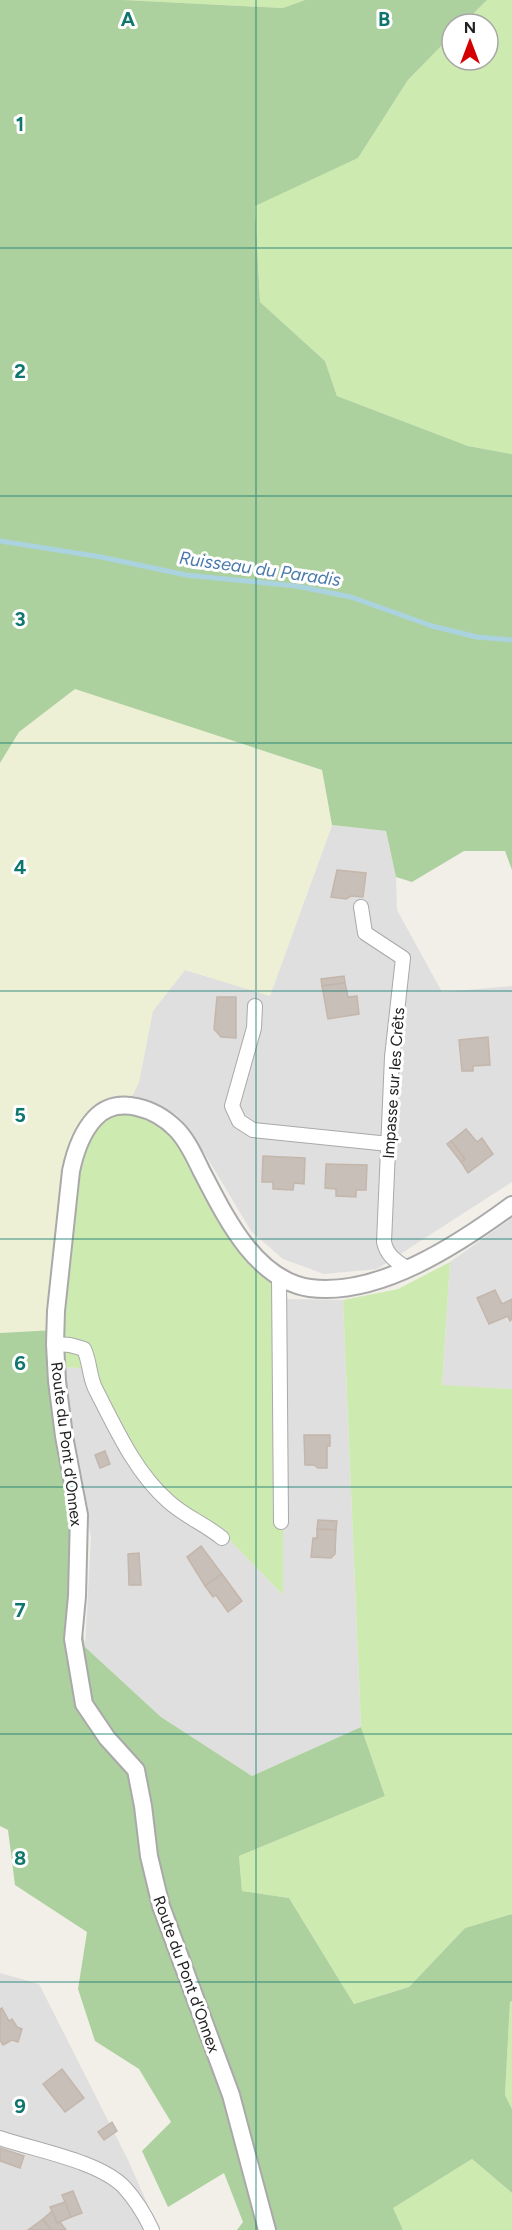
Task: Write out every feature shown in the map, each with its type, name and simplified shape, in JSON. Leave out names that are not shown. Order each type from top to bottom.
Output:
[{"type":"street","name":"Impasse sur les Crêts","points":[[361,907],[365,933],[403,958],[392,1057],[384,1242],[391,1258],[408,1269]]},
{"type":"street","points":[[255,1006],[254,1028],[232,1106],[239,1121],[253,1130],[389,1144]]},
{"type":"street","name":"Route du Pont d'Onnex","points":[[267,2230],[231,2096],[161,1906],[149,1856],[136,1770],[107,1738],[84,1704],[73,1639],[77,1596],[79,1515],[64,1436],[55,1344],[60,1276],[75,1153],[85,1131],[97,1116],[113,1108],[128,1106],[161,1116],[177,1130],[190,1148],[220,1206],[260,1263],[279,1276],[309,1287],[340,1288],[374,1281],[408,1269],[459,1242],[512,1205]]},
{"type":"street","points":[[279,1276],[281,1522]]},
{"type":"street","points":[[55,1344],[84,1349],[94,1388],[147,1479],[170,1504],[209,1527],[222,1538]]},
{"type":"street","points":[[0,2139],[90,2166],[108,2175],[124,2187],[152,2230]]},
{"type":"shaded area","points":[[332,825],[386,831],[396,877],[397,910],[442,992],[512,986],[512,1182],[377,1269],[324,1274],[283,1259],[251,1231],[205,1154],[177,1115],[148,1100],[132,1096],[139,1082],[152,1011],[185,970],[270,995]]},
{"type":"shaded area","points":[[512,1218],[512,1389],[442,1386],[450,1262]]},
{"type":"shaded area","points":[[283,1299],[343,1300],[361,1727],[252,1776],[161,1717],[85,1647],[91,1537],[56,1367],[81,1368],[161,1491],[213,1523],[282,1594]]},
{"type":"shaded area","points":[[0,1973],[39,1984],[128,2160],[159,2230],[0,2230]]},
{"type":"green space","points":[[0,0],[124,0],[283,8],[305,0],[487,0],[475,12],[440,12],[440,47],[408,80],[358,158],[255,206],[260,302],[325,361],[337,396],[468,446],[512,454],[512,870],[505,851],[464,851],[412,882],[396,877],[386,831],[332,825],[322,770],[75,689],[19,732],[0,763]]},
{"type":"green space","points":[[124,0],[305,0],[283,8]]},
{"type":"green space","points":[[487,0],[512,0],[512,454],[468,446],[337,396],[325,361],[260,302],[255,205],[358,158],[408,80],[440,47],[440,72],[500,72],[500,12],[475,12]]},
{"type":"green space","points":[[75,688],[322,770],[332,825],[270,996],[185,970],[153,1011],[139,1082],[128,1105],[55,1330],[0,1333],[0,763],[19,732]]},
{"type":"green space","points":[[113,1108],[161,1116],[220,1207],[279,1276],[283,1299],[283,1595],[213,1523],[161,1491],[81,1368],[56,1367],[75,1153]]},
{"type":"green space","points":[[450,1262],[442,1385],[512,1389],[512,1914],[465,1928],[409,1987],[354,2004],[289,1898],[242,1891],[239,1856],[385,1796],[361,1727],[343,1300],[398,1289]]},
{"type":"green space","points":[[55,1330],[79,1515],[77,1596],[85,1647],[161,1717],[252,1776],[361,1727],[385,1796],[239,1856],[242,1891],[289,1898],[354,2004],[409,1987],[465,1928],[512,1914],[512,2001],[510,2002],[505,2095],[512,2109],[512,2193],[472,2159],[393,2208],[403,2230],[237,2230],[243,2222],[224,2173],[168,2207],[142,2151],[171,2122],[139,2069],[95,2041],[78,1989],[87,1932],[15,1885],[8,1830],[0,1826],[0,1333]]},
{"type":"green space","points":[[512,2001],[512,2109],[505,2095],[510,2002]]},
{"type":"green space","points":[[472,2159],[512,2193],[512,2230],[403,2230],[392,2208]]},
{"type":"building","points":[[337,870],[366,873],[363,897],[351,896],[346,899],[331,897]]},
{"type":"building","points":[[344,976],[345,983],[322,986],[321,979]]},
{"type":"building","points":[[345,983],[348,997],[357,996],[359,1014],[328,1019],[322,986]]},
{"type":"building","points":[[217,997],[236,997],[236,1038],[221,1037],[214,1029]]},
{"type":"building","points":[[488,1037],[490,1065],[473,1066],[473,1071],[462,1071],[459,1040]]},
{"type":"building","points":[[466,1129],[477,1142],[482,1138],[493,1154],[468,1173],[461,1162],[465,1159],[451,1141]]},
{"type":"building","points":[[451,1141],[465,1159],[461,1162],[447,1144]]},
{"type":"building","points":[[263,1156],[305,1158],[304,1184],[294,1183],[293,1190],[273,1189],[273,1182],[262,1182]]},
{"type":"building","points":[[326,1164],[367,1165],[366,1190],[356,1190],[356,1197],[336,1196],[336,1189],[325,1188]]},
{"type":"building","points":[[495,1290],[502,1304],[512,1299],[512,1319],[510,1321],[508,1316],[489,1324],[477,1298]]},
{"type":"building","points":[[304,1435],[330,1435],[330,1446],[327,1446],[327,1468],[305,1465]]},
{"type":"building","points":[[105,1451],[110,1464],[100,1468],[95,1455]]},
{"type":"building","points":[[318,1520],[337,1521],[336,1530],[317,1529]]},
{"type":"building","points":[[317,1529],[336,1530],[335,1554],[331,1558],[311,1557],[313,1538],[317,1538]]},
{"type":"building","points":[[201,1546],[222,1574],[205,1586],[187,1557]]},
{"type":"building","points":[[139,1553],[141,1585],[129,1585],[128,1554]]},
{"type":"building","points":[[222,1574],[242,1601],[228,1612],[216,1595],[213,1597],[205,1586]]},
{"type":"building","points":[[2,2008],[9,2021],[12,2019],[17,2027],[22,2029],[18,2042],[12,2040],[3,2045],[0,2040],[0,2009]]},
{"type":"building","points":[[62,2069],[84,2098],[65,2112],[43,2084]]},
{"type":"building","points":[[112,2122],[117,2131],[104,2140],[98,2132]]},
{"type":"building","points":[[0,2148],[24,2156],[20,2168],[0,2161]]},
{"type":"building","points":[[73,2191],[82,2213],[71,2217],[62,2195]]},
{"type":"building","points":[[65,2202],[71,2217],[57,2223],[50,2207]]},
{"type":"building","points":[[52,2211],[57,2223],[60,2222],[66,2230],[51,2230],[43,2219]]},
{"type":"building","points":[[43,2219],[51,2230],[28,2230]]},
{"type":"waterway","name":"Ruisseau du Paradis","points":[[0,541],[101,557],[186,575],[296,586],[351,597],[432,626],[477,637],[512,640]]}]
